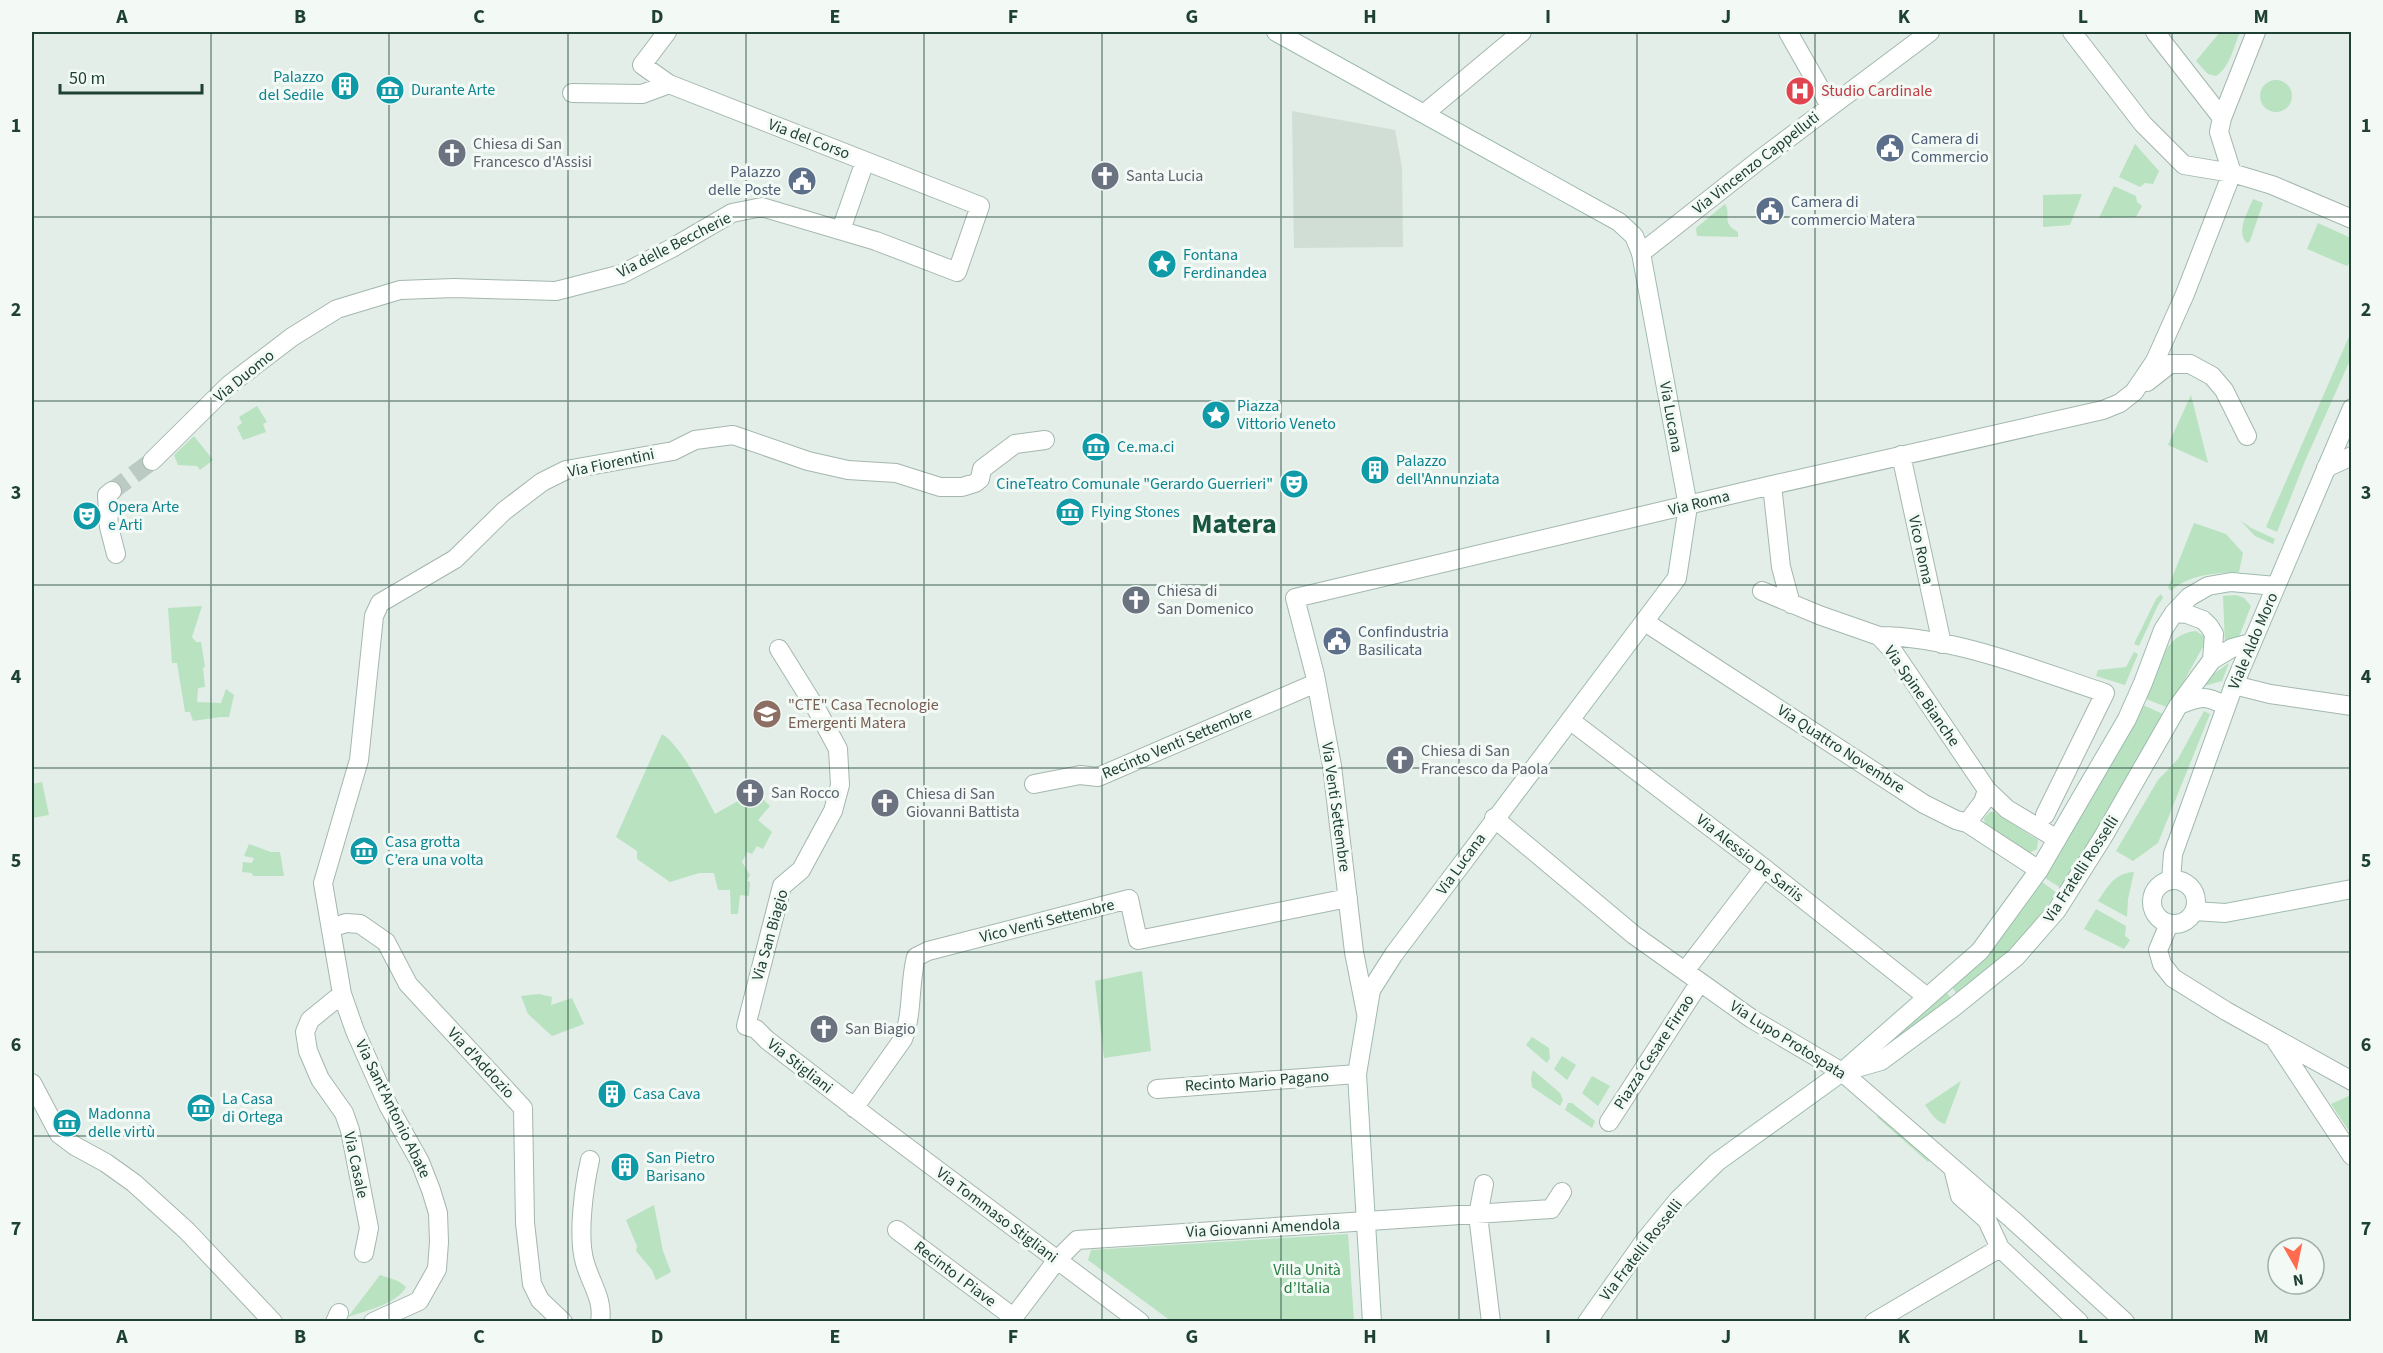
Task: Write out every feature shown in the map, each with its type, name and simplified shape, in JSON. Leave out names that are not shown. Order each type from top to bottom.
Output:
[{"type":"street","name":"Via del Corso","points":[[667,32],[642,65],[669,84],[980,206],[957,272]]},
{"type":"street","name":"Via Lucana","points":[[1276,32],[1619,222],[1634,236],[1641,252],[1688,506],[1677,578],[1571,721],[1494,818],[1417,926],[1394,954],[1371,990],[1368,1018]]},
{"type":"street","points":[[1425,113],[1522,32]]},
{"type":"street","points":[[1788,32],[1830,106]]},
{"type":"street","name":"Via Vincenzo Cappelluti","points":[[1641,252],[1930,32]]},
{"type":"street","points":[[2072,32],[2143,123],[2184,165],[2232,173],[2272,185],[2352,219]]},
{"type":"street","points":[[2156,32],[2222,118]]},
{"type":"street","points":[[2134,392],[2155,361],[2187,288],[2232,173],[2219,132],[2222,118],[2256,32]]},
{"type":"street","points":[[572,93],[642,93],[669,84]]},
{"type":"street","points":[[841,230],[866,161]]},
{"type":"street","name":"Via delle Beccherie","points":[[348,306],[400,290],[454,288],[556,291],[622,274],[732,213],[762,207],[876,241],[957,272]]},
{"type":"street","name":"Via Duomo","points":[[152,460],[229,385],[292,337],[337,309],[348,306]]},
{"type":"street","name":"Via Roma","points":[[1295,598],[1688,506],[1772,484],[2103,410],[2120,403],[2170,364],[2190,364],[2212,375],[2224,390],[2247,436]]},
{"type":"street","name":"Viale Aldo Moro","points":[[2171,880],[2173,854],[2234,685],[2352,408]]},
{"type":"street","name":"Via Fiorentini","points":[[332,928],[323,883],[359,760],[373,626],[380,603],[456,559],[504,511],[542,482],[566,470],[673,451],[695,440],[725,435],[742,437],[828,466],[848,470],[896,472],[939,487],[962,487],[980,479],[982,469],[1015,444],[1045,440]]},
{"type":"street","name":"Vico Roma","points":[[1901,456],[1942,644]]},
{"type":"street","points":[[2326,468],[2352,456]]},
{"type":"street","points":[[1772,484],[1781,567],[1791,604]]},
{"type":"street","points":[[112,490],[107,495],[109,527],[116,554]]},
{"type":"street","name":"Via Fratelli Rosselli","points":[[1587,1322],[1645,1240],[1678,1200],[1717,1162],[1842,1072],[1980,951],[2039,870],[2127,719],[2163,630],[2174,613],[2189,597],[2208,586],[2231,582],[2276,586]]},
{"type":"street","name":"Via Spine Bianche","points":[[1762,591],[1879,636],[1893,651],[1987,790],[2007,809],[2057,839]]},
{"type":"street","name":"Via Venti Settembre","points":[[1295,598],[1316,683],[1332,766],[1353,952],[1368,1018]]},
{"type":"street","points":[[2174,613],[2187,614],[2203,620],[2209,626],[2214,634],[2212,660]]},
{"type":"street","name":"Via Quattro Novembre","points":[[1646,622],[1924,804],[1967,823],[2039,870]]},
{"type":"street","points":[[1879,636],[1911,636],[1979,653],[2105,693],[2045,815]]},
{"type":"street","points":[[2212,660],[2232,648],[2251,643]]},
{"type":"street","name":"Via San Biagio","points":[[746,1026],[782,886],[801,870],[833,811],[840,784],[838,749],[817,710],[779,650]]},
{"type":"street","name":"Via Fratelli Rosselli","points":[[1842,1072],[1881,1061],[2016,957],[2057,910],[2103,837],[2180,705],[2212,660]]},
{"type":"street","name":"Recinto Venti Settembre","points":[[1034,784],[1080,775],[1098,777],[1316,683]]},
{"type":"street","points":[[2234,685],[2270,694],[2352,706]]},
{"type":"street","points":[[2180,705],[2198,697],[2211,698],[2226,706]]},
{"type":"street","name":"Via Alessio De Sariis","points":[[1571,721],[1764,868],[1927,998]]},
{"type":"street","points":[[1967,823],[1983,802],[1987,790]]},
{"type":"street","name":"Via Lupo Protospata","points":[[1494,818],[1634,935],[1752,1019],[1842,1072],[2125,1322]]},
{"type":"street","points":[[1685,971],[1764,868]]},
{"type":"street","points":[[2171,880],[2179,880],[2192,888],[2195,896],[2195,911],[2184,922],[2169,924],[2156,915],[2152,901],[2158,887],[2171,880]]},
{"type":"street","points":[[2195,911],[2225,913],[2352,889]]},
{"type":"street","name":"Vico Venti Settembre","points":[[854,1108],[903,1039],[908,1026],[912,975],[916,957],[928,951],[1129,899],[1138,940],[1348,898]]},
{"type":"street","name":"Via d'Addozio","points":[[332,928],[346,922],[360,924],[386,942],[408,984],[523,1108],[525,1223],[532,1284],[540,1300],[563,1322]]},
{"type":"street","points":[[2169,924],[2157,950],[2162,964],[2173,978],[2352,1081]]},
{"type":"street","name":"Via Sant'Antonio Abate","points":[[332,928],[342,994],[355,1031],[392,1114],[420,1162],[438,1213],[437,1269],[419,1301],[373,1322]]},
{"type":"street","name":"Piazza Cesare Firrao","points":[[1609,1122],[1700,982]]},
{"type":"street","name":"Via Casale","points":[[342,994],[310,1020],[305,1032],[308,1051],[320,1079],[344,1113],[350,1130],[369,1228],[364,1253]]},
{"type":"street","points":[[1368,1018],[1357,1074],[1371,1322]]},
{"type":"street","name":"Via Stigliani","points":[[746,1026],[756,1029],[854,1108]]},
{"type":"street","points":[[2273,1036],[2352,1156]]},
{"type":"street","name":"Recinto Mario Pagano","points":[[1157,1089],[1357,1074]]},
{"type":"street","points":[[32,1083],[59,1134],[134,1183],[187,1231],[273,1322]]},
{"type":"street","name":"Via Tommaso Stigliani","points":[[854,1108],[1140,1322]]},
{"type":"street","points":[[590,1160],[584,1187],[584,1262],[600,1301],[602,1311],[600,1322]]},
{"type":"street","points":[[1953,1168],[1960,1196],[1987,1220],[2000,1248],[2079,1322]]},
{"type":"street","points":[[1484,1184],[1478,1215],[1491,1322]]},
{"type":"street","points":[[1478,1215],[1551,1209],[1562,1192]]},
{"type":"street","name":"Via Giovanni Amendola","points":[[1012,1319],[1057,1260],[1077,1240],[1478,1215]]},
{"type":"street","name":"Recinto I Piave","points":[[897,1230],[1012,1319]]},
{"type":"street","points":[[1874,1322],[2000,1248]]},
{"type":"shaded area","points":[[1292,111],[1395,130],[1402,167],[1403,247],[1294,248]]},
{"type":"green space","points":[[2220,32],[2240,32],[2225,68],[2216,76],[2208,74],[2196,61]]},
{"type":"green space","points":[[2276,80],[2287,85],[2292,96],[2287,107],[2276,112],[2265,107],[2260,96],[2265,85]]},
{"type":"green space","points":[[2135,144],[2159,171],[2153,184],[2145,183],[2140,187],[2119,177]]},
{"type":"green space","points":[[2114,186],[2136,196],[2137,202],[2142,206],[2136,217],[2099,218]]},
{"type":"green space","points":[[2082,194],[2070,225],[2043,227],[2043,195]]},
{"type":"green space","points":[[2253,199],[2263,203],[2250,241],[2247,243],[2242,228]]},
{"type":"green space","points":[[1725,204],[1729,225],[1738,232],[1738,237],[1697,236],[1696,228]]},
{"type":"green space","points":[[2318,223],[2351,238],[2351,262],[2347,266],[2307,249]]},
{"type":"green space","points":[[2351,332],[2351,358],[2305,461],[2277,532],[2266,527]]},
{"type":"green space","points":[[2191,395],[2208,463],[2168,445]]},
{"type":"green space","points":[[257,406],[267,422],[263,424],[266,432],[243,440],[237,427],[242,423],[239,417]]},
{"type":"green space","points":[[194,436],[213,460],[200,470],[197,466],[178,465],[174,455]]},
{"type":"green space","points":[[2240,520],[2275,539],[2273,544],[2255,536]]},
{"type":"green space","points":[[2194,523],[2226,534],[2243,553],[2239,572],[2195,578],[2178,585],[2171,591],[2168,588]]},
{"type":"green space","points":[[2161,594],[2163,598],[2139,646],[2134,644],[2156,599]]},
{"type":"green space","points":[[2236,595],[2244,598],[2251,606],[2239,637],[2225,645],[2223,596]]},
{"type":"green space","points":[[202,606],[192,637],[196,642],[201,642],[205,667],[203,668],[205,687],[198,688],[197,702],[221,703],[226,689],[234,695],[229,717],[193,721],[190,712],[185,712],[177,663],[172,663],[168,608]]},
{"type":"green space","points":[[2196,631],[2205,637],[2205,643],[2169,708],[2146,699],[2157,666],[2168,647],[2175,639]]},
{"type":"green space","points":[[2134,652],[2138,654],[2125,685],[2096,676],[2098,670],[2126,667]]},
{"type":"green space","points":[[2229,663],[2222,681],[2204,686],[2215,673]]},
{"type":"green space","points":[[2143,705],[2165,715],[2124,790],[2061,888],[2045,878]]},
{"type":"green space","points":[[2204,711],[2210,714],[2158,843],[2133,861],[2116,851],[2158,780],[2178,759]]},
{"type":"green space","points":[[662,734],[678,749],[715,814],[745,797],[747,800],[759,795],[770,806],[758,820],[772,832],[763,849],[757,846],[752,854],[747,852],[742,862],[750,875],[747,881],[750,882],[749,896],[740,895],[738,914],[731,914],[730,890],[718,890],[714,873],[699,873],[670,882],[637,859],[637,851],[616,837]]},
{"type":"green space","points":[[42,782],[49,815],[32,818],[32,784]]},
{"type":"green space","points":[[1990,812],[1994,812],[2038,840],[2037,849],[2029,853],[1985,825],[1984,818]]},
{"type":"green space","points":[[249,844],[271,852],[280,852],[284,876],[253,876],[252,873],[242,872],[243,862],[252,863],[254,858],[244,856]]},
{"type":"green space","points":[[2134,872],[2127,917],[2098,901],[2117,878]]},
{"type":"green space","points":[[2042,882],[2057,893],[2008,955],[1958,996],[1952,987],[1996,942]]},
{"type":"green space","points":[[2096,909],[2126,926],[2125,936],[2130,940],[2124,949],[2084,929]]},
{"type":"green space","points":[[1142,971],[1151,1051],[1104,1058],[1095,981]]},
{"type":"green space","points":[[1946,992],[1953,1000],[1863,1059]]},
{"type":"green space","points":[[539,994],[552,997],[551,1005],[572,998],[584,1024],[552,1036],[528,1014],[521,996]]},
{"type":"green space","points":[[1532,1037],[1549,1048],[1550,1058],[1547,1063],[1526,1045]]},
{"type":"green space","points":[[1562,1056],[1576,1065],[1567,1080],[1554,1069]]},
{"type":"green space","points":[[1533,1070],[1560,1093],[1563,1100],[1560,1106],[1532,1087]]},
{"type":"green space","points":[[1592,1076],[1610,1086],[1598,1106],[1582,1093]]},
{"type":"green space","points":[[1961,1081],[1945,1124],[1942,1123],[1925,1105]]},
{"type":"green space","points":[[2351,1095],[2351,1134],[2331,1104]]},
{"type":"green space","points":[[1568,1103],[1572,1103],[1595,1121],[1592,1128],[1565,1110]]},
{"type":"green space","points":[[1880,1113],[1931,1159],[1928,1162],[1877,1117]]},
{"type":"green space","points":[[654,1205],[663,1251],[671,1272],[656,1280],[652,1270],[636,1251],[637,1246],[626,1220]]},
{"type":"green space","name":"Villa Unità d’Italia","points":[[1348,1234],[1354,1321],[1171,1321],[1088,1260],[1091,1250]]},
{"type":"green space","points":[[380,1275],[398,1281],[406,1287],[388,1303],[348,1317]]},
{"type":"tunnel","points":[[112,491],[152,461]]},
{"type":"place","name":"Palazzo del Sedile","points":[[345,86]]},
{"type":"place","name":"Durante Arte","points":[[390,90]]},
{"type":"place","name":"Studio Cardinale","points":[[1800,91]]},
{"type":"place","name":"Camera di Commercio","points":[[1890,148]]},
{"type":"place","name":"Chiesa di San Francesco d'Assisi","points":[[452,153]]},
{"type":"place","name":"Santa Lucia","points":[[1105,176]]},
{"type":"place","name":"Palazzo delle Poste","points":[[802,181]]},
{"type":"place","name":"Camera di commercio Matera","points":[[1770,211]]},
{"type":"place","name":"Fontana Ferdinandea","points":[[1162,264]]},
{"type":"place","name":"Piazza Vittorio Veneto","points":[[1216,415]]},
{"type":"place","name":"Ce.ma.ci","points":[[1096,447]]},
{"type":"place","name":"Palazzo dell'Annunziata","points":[[1375,470]]},
{"type":"place","name":"CineTeatro Comunale \"Gerardo Guerrieri\"","points":[[1294,484]]},
{"type":"place","name":"Flying Stones","points":[[1070,512]]},
{"type":"place","name":"Opera Arte e Arti","points":[[87,516]]},
{"type":"place","name":"Chiesa di San Domenico","points":[[1136,600]]},
{"type":"place","name":"Confindustria Basilicata","points":[[1337,641]]},
{"type":"place","name":"\"CTE\" Casa Tecnologie Emergenti Matera","points":[[767,714]]},
{"type":"place","name":"Chiesa di San Francesco da Paola","points":[[1400,760]]},
{"type":"place","name":"San Rocco","points":[[750,793]]},
{"type":"place","name":"Chiesa di San Giovanni Battista","points":[[885,803]]},
{"type":"place","name":"Casa grotta C’era una volta","points":[[364,851]]},
{"type":"place","name":"San Biagio","points":[[824,1029]]},
{"type":"place","name":"Casa Cava","points":[[612,1094]]},
{"type":"place","name":"La Casa di Ortega","points":[[201,1108]]},
{"type":"place","name":"Madonna delle virtù","points":[[67,1123]]},
{"type":"place","name":"San Pietro Barisano","points":[[625,1167]]},
{"type":"district","name":"Matera","points":[[1234,524]]}]
